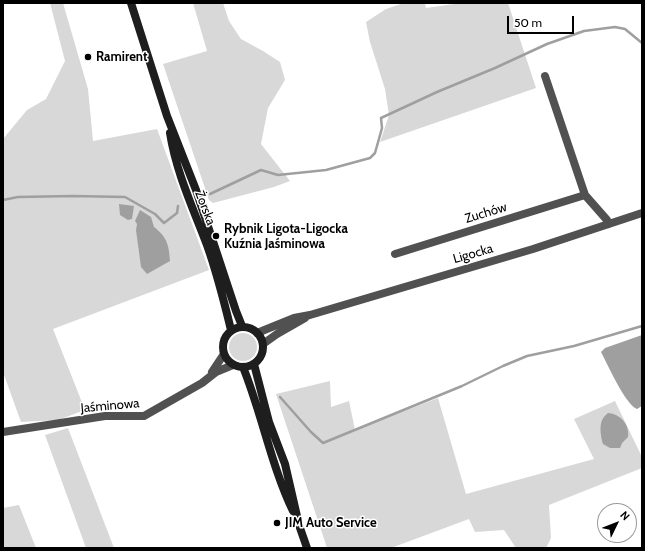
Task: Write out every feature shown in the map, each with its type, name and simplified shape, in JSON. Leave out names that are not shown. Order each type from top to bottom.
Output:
[{"type":"main road","name":"Żorska","points":[[131,3],[167,116],[196,190],[242,326]]},
{"type":"main road","name":"Żorska","points":[[167,116],[173,151],[212,261],[231,330]]},
{"type":"main road","points":[[242,326],[252,329],[258,333],[263,344],[261,355],[254,364],[243,367],[233,365],[228,360],[224,354],[222,346],[224,339],[231,330],[242,326]]},
{"type":"main road","points":[[254,364],[267,416],[285,464],[299,525],[307,548]]},
{"type":"main road","points":[[243,367],[283,492],[299,525]]},
{"type":"street","points":[[545,76],[585,195],[609,224]]},
{"type":"street","name":"Zuchów","points":[[395,254],[585,195]]},
{"type":"street","name":"Ligocka","points":[[258,333],[294,318],[310,315],[525,251],[642,213]]},
{"type":"street","name":"Ligocka","points":[[263,344],[310,315]]},
{"type":"street","name":"Jaśminowa","points":[[3,432],[105,416],[144,416],[202,383],[209,376],[224,354]]},
{"type":"street","name":"Jaśminowa","points":[[209,376],[233,365]]},
{"type":"shaded area","points":[[50,3],[63,3],[88,89],[93,141],[157,129],[209,270],[53,329],[85,410],[58,420],[21,422],[3,372],[3,139],[27,110],[46,99],[65,61]]},
{"type":"shaded area","points":[[193,3],[223,3],[229,21],[241,39],[280,62],[285,80],[268,108],[261,144],[290,181],[274,187],[213,203],[209,200],[163,64],[207,51]]},
{"type":"shaded area","points":[[404,3],[425,3],[426,8],[461,3],[508,3],[536,88],[380,142],[389,115],[385,89],[370,42],[366,22],[386,9]]},
{"type":"shaded area","points":[[119,204],[134,206],[132,219],[128,220],[120,215]]},
{"type":"shaded area","points":[[140,210],[151,217],[154,227],[165,238],[170,255],[170,261],[147,274],[141,267],[136,230],[137,224],[135,221]]},
{"type":"shaded area","points":[[243,333],[253,337],[257,347],[253,357],[243,361],[233,357],[229,347],[233,337]]},
{"type":"shaded area","points":[[642,335],[642,406],[637,409],[627,400],[601,352],[605,348]]},
{"type":"shaded area","points":[[330,381],[331,407],[349,401],[355,430],[438,398],[466,494],[594,459],[574,419],[615,401],[642,457],[642,468],[549,505],[551,538],[546,548],[516,548],[504,530],[475,532],[469,519],[391,548],[327,548],[276,394]]},
{"type":"shaded area","points":[[608,413],[616,415],[626,424],[628,437],[622,443],[620,448],[610,448],[603,444],[601,436],[601,423]]},
{"type":"shaded area","points":[[68,428],[114,548],[86,548],[45,435]]},
{"type":"shaded area","points":[[19,505],[36,548],[3,548],[3,508]]},
{"type":"waterway","points":[[210,194],[261,170],[278,175],[326,170],[370,158],[375,153],[382,128],[381,118],[547,44],[584,31],[615,27],[625,29],[642,43]]},
{"type":"waterway","points":[[3,200],[18,197],[125,197],[155,214],[164,223],[177,213],[178,206]]},
{"type":"waterway","points":[[280,397],[311,432],[323,443],[462,386],[527,356],[574,346],[642,326]]},
{"type":"place","name":"Ramirent","points":[[88,57]]},
{"type":"place","name":"Rybnik Ligota-Ligocka Kuźnia Jaśminowa","points":[[216,236]]},
{"type":"place","name":"JIM Auto Service","points":[[277,523]]}]
